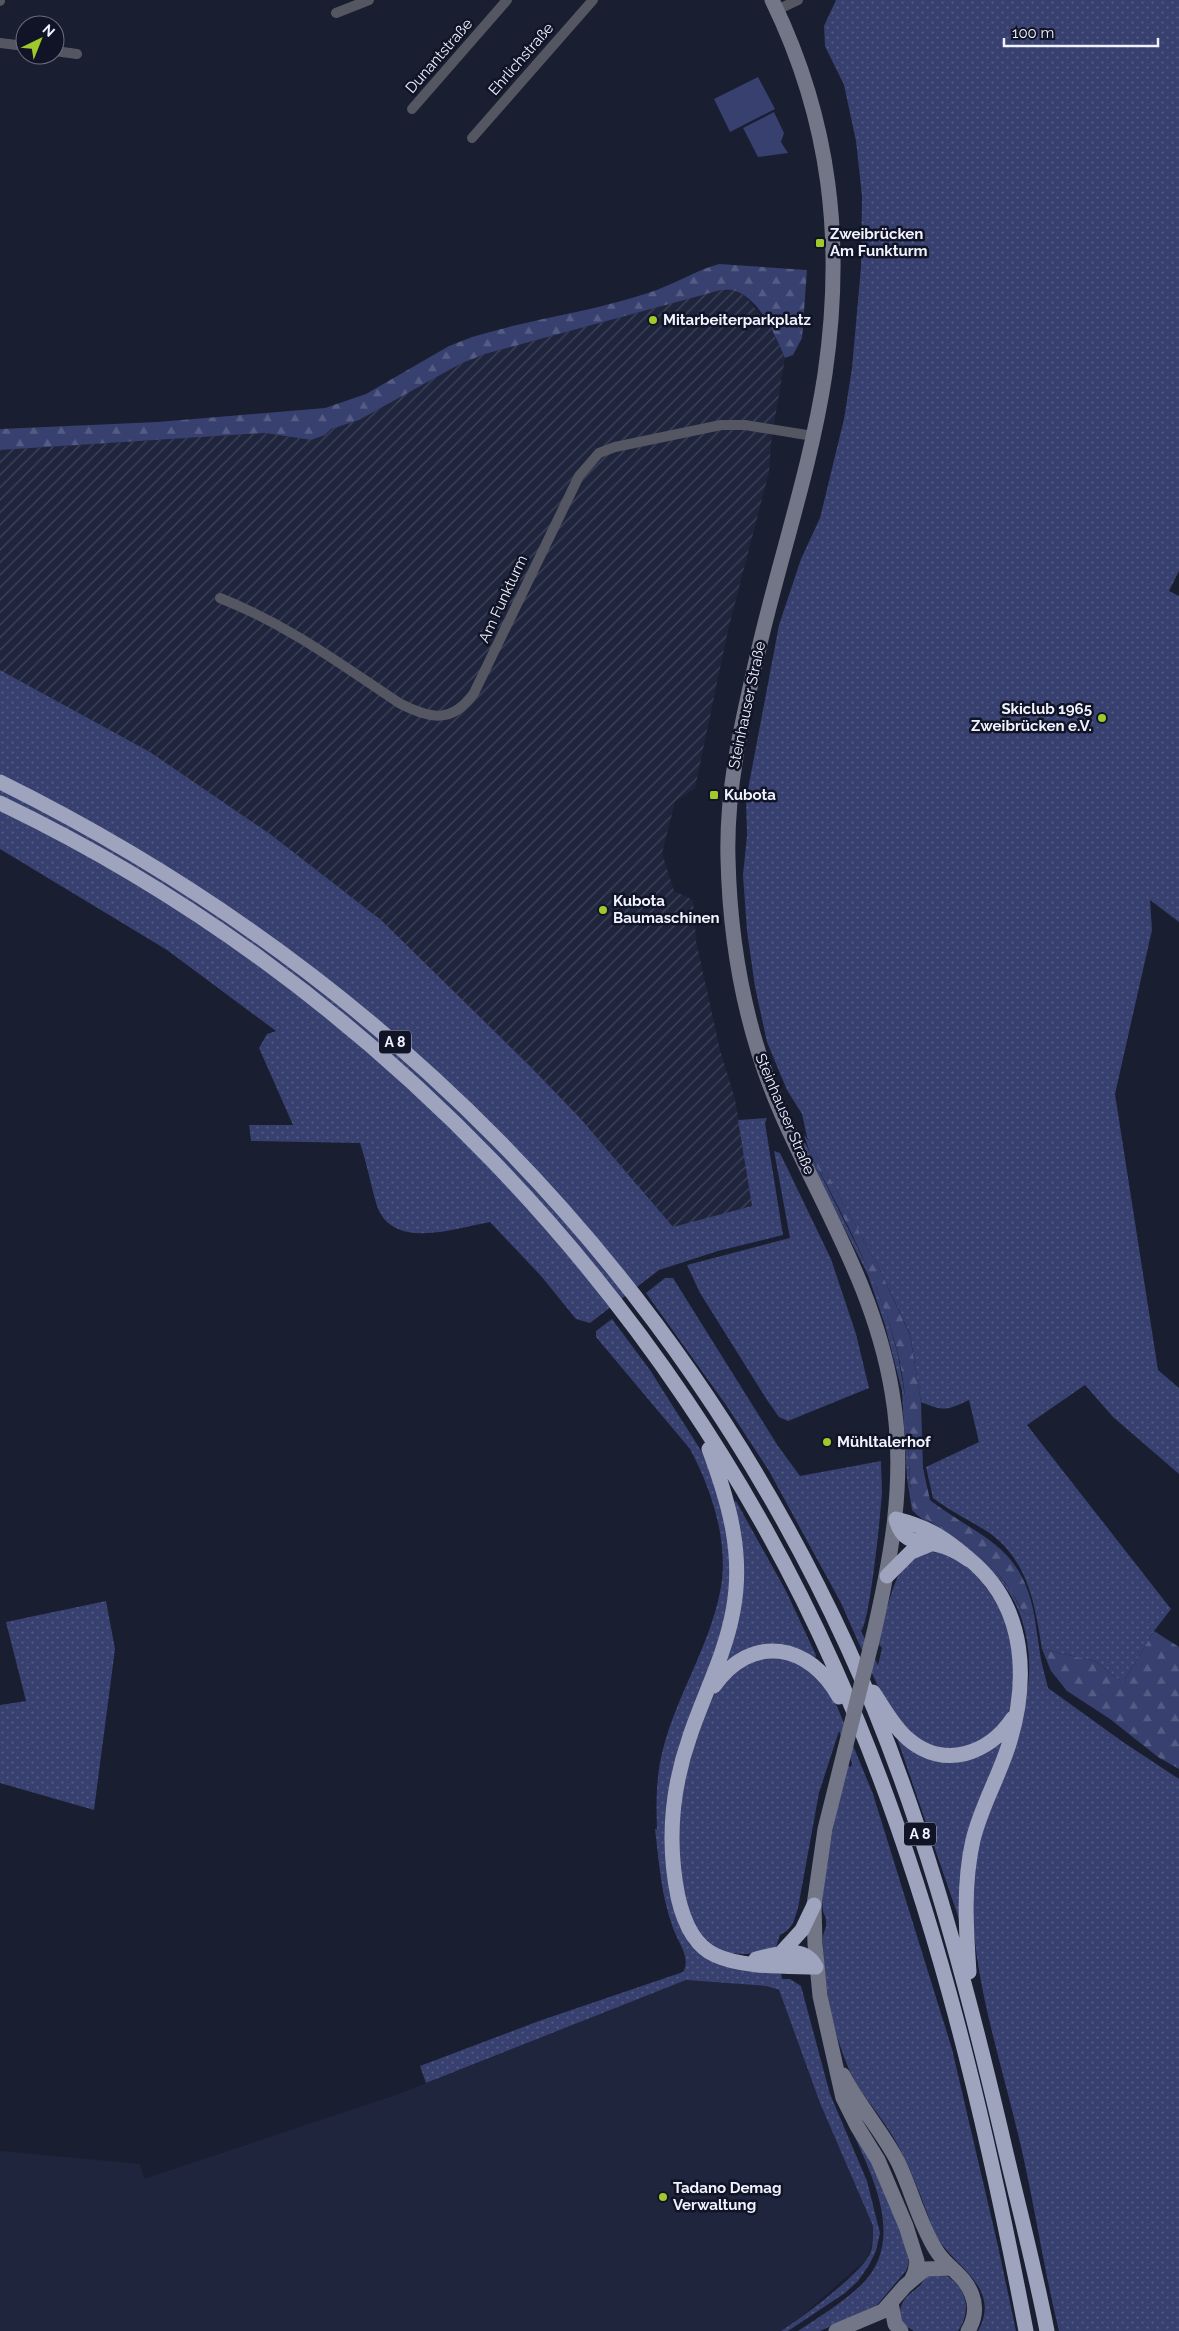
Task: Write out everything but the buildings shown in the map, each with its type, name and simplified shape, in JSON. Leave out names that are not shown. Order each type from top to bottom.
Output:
[{"type":"highway","name":"A 8","points":[[0,782],[80,822],[146,860],[227,913],[290,957],[413,1057],[513,1155],[604,1257],[644,1307],[708,1397],[768,1494],[817,1583],[855,1666],[898,1771],[943,1902],[972,2006],[1047,2331]]},
{"type":"highway","name":"A 8","points":[[0,803],[71,839],[136,876],[218,930],[283,975],[397,1069],[499,1168],[577,1255],[649,1347],[697,1417],[761,1521],[834,1665],[869,1751],[902,1841],[952,2007],[977,2103],[1026,2331]]},
{"type":"highway","points":[[697,1417],[723,1487],[734,1529],[737,1555],[733,1611],[723,1651],[685,1750],[676,1790],[672,1845],[676,1883],[684,1917],[695,1938],[714,1955],[742,1962],[816,1967]]},
{"type":"highway","points":[[970,1560],[947,1547],[908,1539],[898,1530],[896,1519],[935,1532],[958,1548],[970,1560],[994,1585],[1012,1618],[1018,1641],[1022,1675],[1010,1741],[976,1828],[969,1864],[965,1921],[972,2006]]},
{"type":"highway","points":[[887,1576],[912,1552],[930,1544]]},
{"type":"highway","points":[[706,1697],[723,1675],[746,1657],[764,1651],[791,1653],[814,1665],[833,1686],[869,1751]]},
{"type":"highway","points":[[855,1666],[901,1732],[921,1748],[936,1754],[954,1756],[977,1751],[998,1737],[1015,1714]]},
{"type":"highway","points":[[781,1953],[802,1930],[814,1905]]},
{"type":"highway","points":[[742,1962],[781,1953],[803,1954],[816,1967]]},
{"type":"main road","name":"Steinhauser Straße","points":[[774,5],[810,101],[830,188],[833,217],[833,294],[824,377],[813,436],[763,633],[733,770],[728,822],[729,910],[738,978],[758,1051],[780,1111],[860,1278],[880,1336],[893,1397],[898,1448],[896,1519],[887,1576],[872,1645],[825,1829],[814,1905],[816,1967],[823,2013],[834,2056]]},
{"type":"main road","points":[[834,2056],[857,2101],[882,2134],[894,2154],[936,2250],[967,2285],[975,2308],[974,2320],[968,2331]]},
{"type":"main road","points":[[834,2056],[847,2108],[878,2160],[906,2226],[917,2261],[911,2281]]},
{"type":"main road","points":[[836,2331],[876,2315],[891,2303],[925,2269],[952,2268]]},
{"type":"main road","points":[[891,2303],[895,2324],[902,2331]]},
{"type":"street","points":[[336,13],[369,0]]},
{"type":"street","name":"Dunantstraße","points":[[412,109],[507,0]]},
{"type":"street","name":"Ehrlichstraße","points":[[472,138],[593,0]]},
{"type":"street","points":[[774,5],[798,0]]},
{"type":"street","points":[[0,43],[15,45]]},
{"type":"street","points":[[65,52],[77,54]]},
{"type":"street","name":"Am Funkturm","points":[[220,598],[252,611],[296,634],[399,703],[415,711],[430,716],[454,714],[461,710],[474,693],[579,476],[599,453],[633,443],[721,425],[745,425],[813,436]]},
{"type":"shaded area","points":[[721,290],[735,290],[746,297],[772,330],[785,358],[771,442],[769,472],[728,630],[695,788],[675,802],[662,853],[674,891],[693,900],[696,941],[720,1050],[735,1099],[752,1206],[673,1228],[580,1118],[530,1066],[381,920],[270,834],[150,752],[0,670],[0,450],[265,433],[311,440],[325,435],[331,429],[359,420],[460,364],[485,354]]},
{"type":"shaded area","points":[[686,1980],[766,1986],[779,1991],[820,2103],[873,2226],[873,2240],[868,2258],[795,2322],[781,2331],[0,2331],[0,2151],[140,2164],[144,2179],[399,2094]]},
{"type":"green space","points":[[836,0],[1179,0],[1179,571],[1169,591],[1179,596],[1179,922],[1150,900],[1152,930],[1115,1094],[1158,1370],[1179,1388],[1179,1474],[1113,1417],[1085,1385],[1027,1425],[1171,1609],[1154,1631],[1123,1683],[1095,1661],[1042,1649],[1036,1616],[1027,1584],[1021,1569],[1012,1556],[1002,1543],[988,1532],[933,1498],[926,1467],[979,1442],[969,1400],[950,1408],[936,1407],[921,1402],[910,1334],[880,1270],[807,1137],[802,1114],[787,1090],[767,1042],[755,987],[747,931],[743,875],[747,835],[746,800],[779,625],[801,559],[820,518],[844,419],[852,368],[861,267],[862,196],[856,141],[844,85],[825,46],[824,26]]},
{"type":"green space","points":[[758,77],[775,109],[730,132],[714,99]]},
{"type":"green space","points":[[774,112],[784,133],[781,142],[788,153],[758,157],[743,128]]},
{"type":"green space","points":[[719,264],[807,270],[802,338],[793,355],[785,358],[777,339],[753,302],[736,291],[721,290],[485,354],[460,364],[359,420],[331,429],[325,435],[311,440],[265,433],[0,450],[0,429],[158,422],[325,408],[366,394],[449,346],[472,337],[626,300],[657,290]]},
{"type":"green space","points":[[0,670],[150,752],[270,834],[381,920],[530,1066],[580,1118],[673,1227],[752,1206],[738,1120],[767,1118],[765,1123],[783,1235],[718,1251],[659,1270],[590,1323],[576,1319],[541,1276],[490,1222],[427,1233],[411,1232],[397,1228],[385,1220],[377,1206],[360,1143],[251,1141],[249,1125],[293,1125],[259,1048],[267,1034],[276,1031],[167,950],[0,849]]},
{"type":"green space","points":[[804,1135],[810,1142],[880,1270],[910,1335],[921,1402],[923,1468],[930,1500],[981,1534],[1008,1557],[1019,1571],[1028,1590],[1034,1613],[1029,1615],[1023,1613],[1002,1579],[990,1566],[977,1554],[916,1512],[912,1505],[905,1392],[898,1354],[871,1276],[836,1202],[810,1153]]},
{"type":"green space","points":[[804,1141],[870,1272],[887,1316],[898,1355],[907,1407],[910,1487],[928,1521],[969,1546],[994,1569],[1011,1591],[1023,1613],[1029,1615],[1034,1613],[1041,1660],[1048,1688],[1123,1742],[1179,1779],[1179,2331],[1059,2331],[1024,2159],[981,1982],[973,1920],[972,1889],[976,1854],[984,1820],[1020,1723],[1028,1689],[1029,1654],[1021,1617],[1008,1591],[1000,1580],[969,1550],[923,1520],[912,1510],[907,1478],[902,1391],[885,1325],[868,1275],[801,1142]]},
{"type":"green space","points":[[774,1151],[780,1153],[831,1259],[856,1334],[869,1388],[788,1421],[779,1417],[767,1400],[700,1293],[687,1265],[790,1238]]},
{"type":"green space","points":[[665,1278],[673,1278],[778,1446],[800,1476],[881,1461],[882,1499],[871,1593],[861,1631],[878,1665],[882,1648],[878,1643],[895,1583],[906,1563],[913,1557],[931,1552],[948,1555],[964,1565],[979,1579],[992,1596],[1003,1615],[1010,1633],[1015,1659],[1015,1683],[1010,1707],[1001,1727],[994,1735],[952,1753],[912,1737],[883,1698],[841,1603],[769,1471],[726,1405],[646,1293]]},
{"type":"green space","points":[[612,1319],[650,1370],[700,1449],[719,1489],[732,1560],[726,1625],[676,1761],[676,1914],[690,1945],[708,1959],[731,1968],[781,1971],[782,1979],[790,1979],[801,1986],[830,2094],[867,2181],[880,2233],[876,2251],[858,2281],[845,2293],[788,2331],[781,2331],[814,2308],[860,2268],[867,2259],[872,2247],[873,2226],[820,2103],[779,1990],[766,1986],[686,1980],[426,2083],[420,2066],[539,2021],[683,1972],[685,1966],[685,1954],[668,1913],[661,1878],[655,1829],[657,1829],[658,1779],[663,1749],[669,1729],[701,1652],[715,1612],[722,1574],[721,1537],[712,1500],[690,1449],[596,1337],[596,1331]]},
{"type":"green space","points":[[736,1501],[786,1591],[816,1655],[815,1659],[799,1651],[727,1665],[725,1658],[734,1502]]},
{"type":"green space","points":[[106,1601],[115,1649],[94,1810],[0,1783],[0,1705],[26,1701],[6,1622]]},
{"type":"green space","points":[[1154,1631],[1179,1647],[1179,1769],[1158,1757],[1110,1719],[1067,1691],[1051,1671],[1042,1649],[1095,1661],[1123,1683]]},
{"type":"green space","points":[[773,1655],[806,1664],[832,1694],[873,1794],[952,2049],[1016,2331],[978,2331],[984,2315],[984,2300],[979,2288],[971,2276],[940,2242],[904,2158],[886,2126],[856,2082],[846,2062],[836,2033],[824,1970],[823,1938],[826,1919],[822,1901],[830,1843],[846,1765],[851,1767],[852,1763],[839,1731],[819,1793],[798,1908],[792,1924],[788,1930],[780,1935],[776,1947],[745,1954],[721,1950],[703,1936],[691,1916],[683,1890],[679,1835],[684,1787],[691,1756],[711,1701],[724,1679],[730,1672],[741,1665]]},
{"type":"green space","points":[[1004,1735],[959,1919],[897,1738],[933,1757]]},
{"type":"green space","points":[[846,2118],[868,2151],[898,2220],[909,2262],[906,2271],[877,2305],[820,2331],[798,2331],[838,2304],[860,2286],[875,2267],[882,2247],[883,2225],[880,2203],[873,2181]]},
{"type":"green space","points":[[926,2274],[947,2276],[954,2281],[963,2294],[966,2308],[965,2316],[958,2331],[914,2331],[899,2322],[900,2311],[906,2297],[920,2286]]},
{"type":"place","name":"Zweibrücken Am Funkturm","points":[[820,243]]},
{"type":"place","name":"Mitarbeiterparkplatz","points":[[653,320]]},
{"type":"place","name":"Skiclub 1965 Zweibrücken e.V.","points":[[1102,718]]},
{"type":"place","name":"Kubota","points":[[714,795]]},
{"type":"place","name":"Kubota Baumaschinen","points":[[603,910]]},
{"type":"place","name":"Mühltalerhof","points":[[827,1442]]},
{"type":"place","name":"Tadano Demag Verwaltung","points":[[663,2197]]}]
